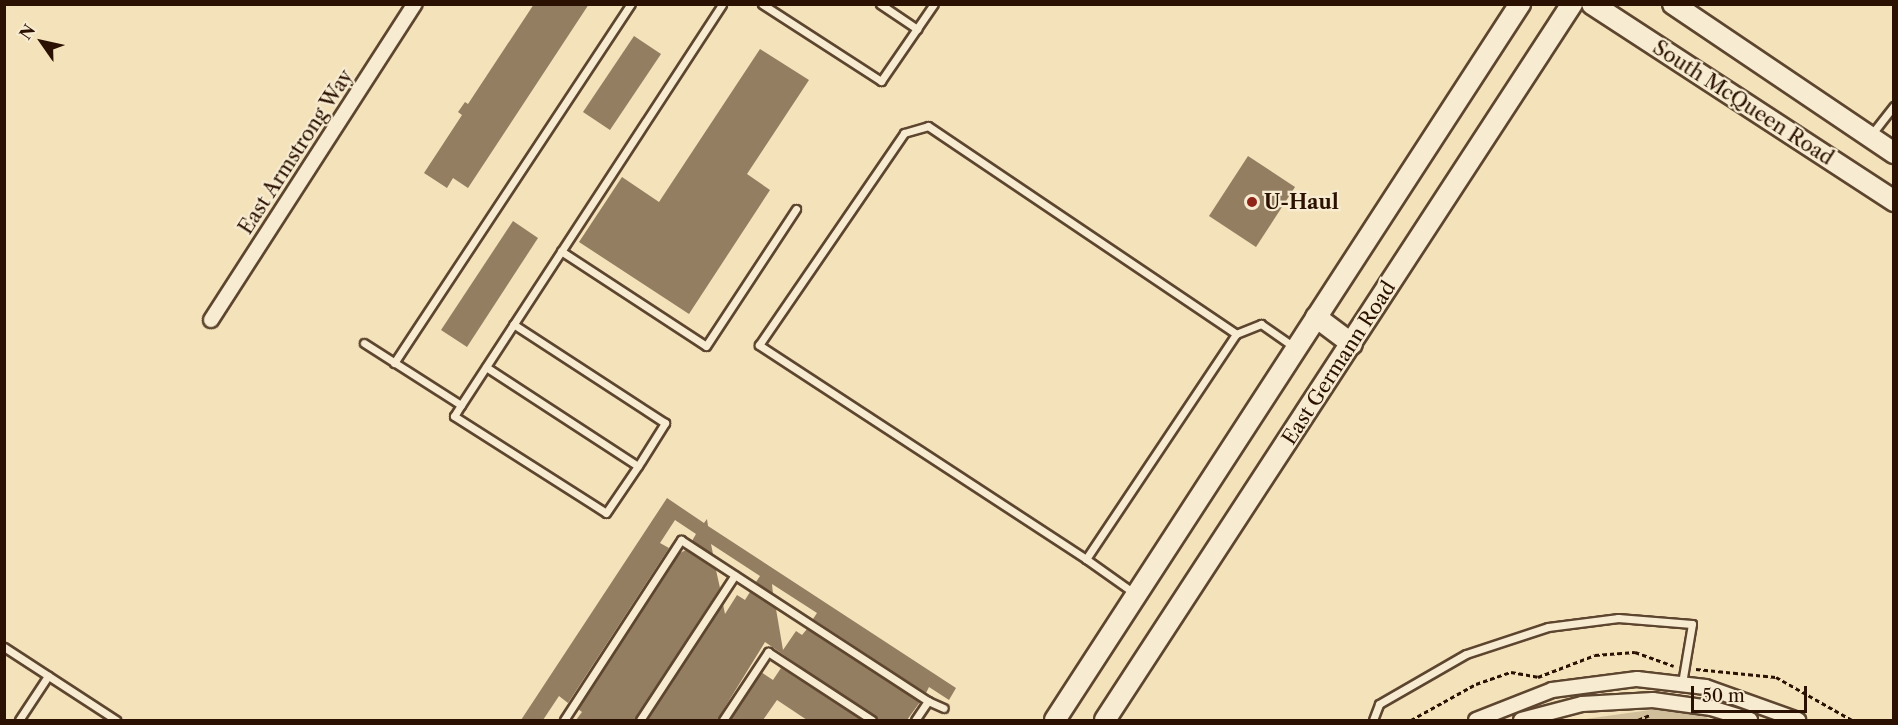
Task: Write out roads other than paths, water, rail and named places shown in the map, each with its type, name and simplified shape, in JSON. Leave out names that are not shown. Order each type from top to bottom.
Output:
[{"type":"main road","points":[[1055,720],[1520,4]]},
{"type":"main road","name":"East Germann Road","points":[[1105,720],[1572,4]]},
{"type":"main road","name":"South McQueen Road","points":[[1592,4],[1893,201]]},
{"type":"main road","name":"South McQueen Road","points":[[1673,4],[1893,153]]},
{"type":"main road","points":[[1316,318],[1352,344]]},
{"type":"street","name":"East Armstrong Way","points":[[211,320],[415,4]]},
{"type":"street","points":[[1476,720],[1552,690],[1628,680],[1682,683],[1737,695],[1797,720]]},
{"type":"street","points":[[1678,702],[1682,683]]},
{"type":"street","points":[[1521,720],[1582,704],[1678,702],[1750,720]]},
{"type":"lane","points":[[394,363],[631,4]]},
{"type":"lane","points":[[513,324],[666,423],[606,513],[454,416],[513,324],[722,4]]},
{"type":"lane","points":[[762,4],[881,81],[934,4]]},
{"type":"lane","points":[[880,4],[917,29]]},
{"type":"lane","points":[[1869,137],[1893,106]]},
{"type":"lane","points":[[1138,595],[759,345],[904,133],[928,126],[1236,334]]},
{"type":"lane","points":[[561,251],[706,346],[796,208]]},
{"type":"lane","points":[[1086,559],[1236,334],[1261,324],[1296,348]]},
{"type":"lane","points":[[364,343],[461,405]]},
{"type":"lane","points":[[486,367],[638,466]]},
{"type":"lane","points":[[564,720],[681,540],[928,701],[944,708]]},
{"type":"lane","points":[[640,720],[735,575]]},
{"type":"lane","points":[[1373,720],[1378,704],[1466,654],[1548,627],[1618,618],[1692,624],[1682,683]]},
{"type":"lane","points":[[4,647],[116,720]]},
{"type":"lane","points":[[723,720],[768,652],[872,720]]},
{"type":"lane","points":[[19,720],[48,676]]},
{"type":"lane","points":[[915,720],[928,701]]},
{"type":"place","name":"U-Haul","points":[[1252,202]]}]
